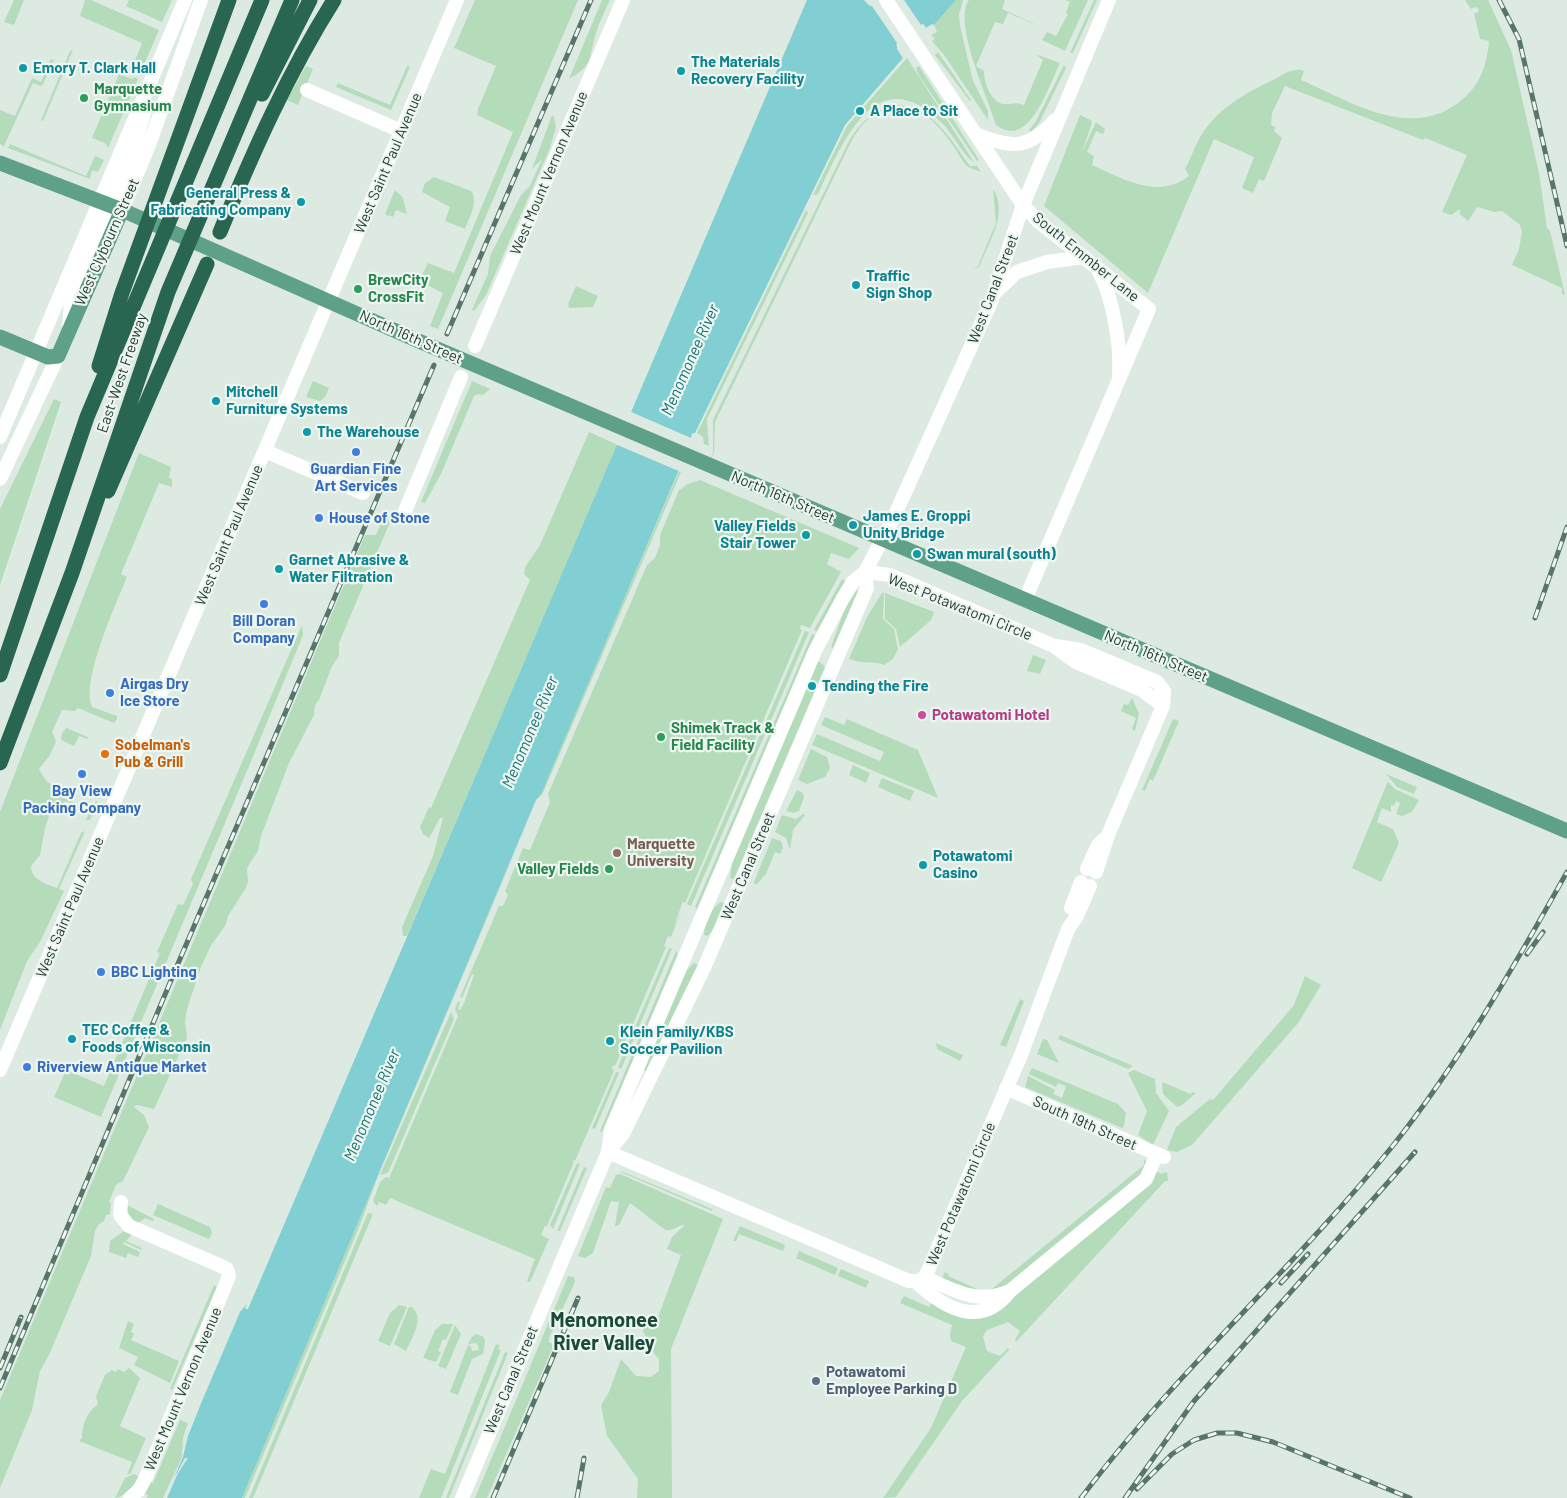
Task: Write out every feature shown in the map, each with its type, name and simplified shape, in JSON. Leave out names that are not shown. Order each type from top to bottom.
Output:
[{"type":"highway","points":[[71,464],[122,293],[229,0]]},
{"type":"highway","name":"East-West Freeway","points":[[0,675],[71,464],[135,302],[262,0]]},
{"type":"highway","name":"East-West Freeway","points":[[0,763],[72,572],[152,335],[292,0]]},
{"type":"highway","points":[[212,191],[310,0]]},
{"type":"highway","points":[[220,232],[289,79],[334,0]]},
{"type":"highway","points":[[72,572],[207,264]]},
{"type":"main road","name":"North 16th Street","points":[[0,163],[137,216],[423,343],[1567,831]]},
{"type":"main road","name":"West Clybourn Street","points":[[58,356],[122,210]]},
{"type":"main road","points":[[0,337],[48,357],[58,356]]},
{"type":"street","name":"West Clybourn Street","points":[[0,437],[34,352],[185,0]]},
{"type":"street","name":"West Clybourn Street","points":[[122,210],[201,0]]},
{"type":"street","name":"West Saint Paul Avenue","points":[[0,1070],[457,0]]},
{"type":"street","name":"West Mount Vernon Avenue","points":[[475,346],[623,0]]},
{"type":"street","name":"South Emmber Lane","points":[[886,0],[1024,204],[1038,221],[1149,309],[1119,381]]},
{"type":"street","name":"West Canal Street","points":[[462,1498],[608,1152],[611,1130],[687,950],[824,633],[853,582],[865,572],[891,523],[994,293],[1024,204],[1109,0]]},
{"type":"street","points":[[122,210],[117,204],[116,194],[129,163],[156,65]]},
{"type":"street","points":[[307,90],[401,131]]},
{"type":"street","points":[[978,135],[1006,145],[1025,143],[1040,134],[1060,114]]},
{"type":"street","points":[[69,330],[71,298],[106,214],[106,207],[99,200]]},
{"type":"street","points":[[994,293],[1017,272],[1047,262],[1084,256]]},
{"type":"street","points":[[1025,600],[1119,381],[1118,347],[1106,284],[1096,267]]},
{"type":"street","name":"West Clybourn Street","points":[[0,479],[58,356]]},
{"type":"street","points":[[405,510],[461,377]]},
{"type":"street","points":[[265,451],[363,493]]},
{"type":"street","name":"West Canal Street","points":[[608,1152],[623,1134],[709,958],[867,588],[865,572]]},
{"type":"street","name":"West Potawatomi Circle","points":[[865,572],[890,575],[1054,646],[1076,662],[1142,690],[1163,706]]},
{"type":"street","name":"West Potawatomi Circle","points":[[1054,646],[1081,650],[1157,682],[1164,691],[1163,706],[1091,870]]},
{"type":"street","points":[[716,884],[736,893]]},
{"type":"street","name":"West Potawatomi Circle","points":[[608,1152],[920,1280],[1006,1088],[1068,929],[1077,916],[1086,884]]},
{"type":"street","points":[[687,950],[709,958]]},
{"type":"street","name":"South 19th Street","points":[[920,1280],[933,1298],[972,1313],[991,1309],[1010,1291],[1146,1179],[1160,1156],[1006,1088]]},
{"type":"street","name":"West Mount Vernon Avenue","points":[[121,1202],[120,1216],[129,1226],[221,1266],[227,1269],[229,1276],[146,1477],[139,1490],[130,1498]]},
{"type":"green space","points":[[14,0],[24,0],[14,25],[4,22]]},
{"type":"green space","points":[[85,0],[91,0],[159,30],[143,67],[134,63],[142,43],[80,16]]},
{"type":"green space","points":[[129,0],[172,0],[162,22],[126,6]]},
{"type":"green space","points":[[475,0],[578,0],[438,329],[430,326],[443,293],[419,281],[428,263],[454,273],[513,132],[477,115],[496,66],[454,48]]},
{"type":"green space","points":[[602,0],[610,0],[597,29],[589,60],[583,69],[569,79]]},
{"type":"green space","points":[[956,0],[963,0],[959,15],[960,26],[973,81],[988,111],[988,120],[944,55],[932,41],[935,39],[931,35],[937,32],[934,25]]},
{"type":"green space","points":[[969,0],[1005,0],[1002,9],[1042,27],[1008,13],[1003,24],[995,22],[976,66],[984,71],[985,81],[995,100],[1004,104],[1018,103],[1024,105],[1043,60],[1035,54],[1060,63],[1036,112],[1028,123],[1018,129],[1008,131],[996,125],[968,43],[965,11]]},
{"type":"green space","points":[[1065,0],[1088,0],[1065,51],[1042,40],[1047,32],[1056,36],[1068,14],[1066,13],[1070,2]]},
{"type":"green space","points":[[1094,0],[1097,0],[1073,53],[1070,53]]},
{"type":"green space","points":[[1465,0],[1488,0],[1511,50],[1539,173],[1547,228],[1550,231],[1565,295],[1562,294],[1562,288],[1512,265],[1519,249],[1522,232],[1520,225],[1502,211],[1494,212],[1477,207],[1468,221],[1460,214],[1460,209],[1451,215],[1442,212],[1467,155],[1425,138],[1423,140],[1285,86],[1272,113],[1271,125],[1275,127],[1274,131],[1282,138],[1264,181],[1259,179],[1253,193],[1242,188],[1254,157],[1214,139],[1148,293],[1044,206],[1080,115],[1091,120],[1092,123],[1082,152],[1096,122],[1105,129],[1103,134],[1096,131],[1087,152],[1094,156],[1092,165],[1128,181],[1153,187],[1177,183],[1189,176],[1185,169],[1198,141],[1213,120],[1241,97],[1293,70],[1304,71],[1301,80],[1379,113],[1399,118],[1419,118],[1439,113],[1465,97],[1477,83],[1484,68],[1489,41],[1480,39],[1474,13],[1478,12],[1479,9],[1475,7],[1471,9]]},
{"type":"green space","points":[[73,50],[43,121],[41,120],[70,51]]},
{"type":"green space","points":[[938,52],[971,100],[970,101],[935,55]]},
{"type":"green space","points":[[907,58],[974,162],[970,160],[943,124],[919,105],[899,99],[881,103],[865,114],[851,131],[818,194],[813,195],[847,126]]},
{"type":"green space","points":[[51,59],[54,60],[43,84],[41,86],[33,83],[4,146],[0,144],[0,110],[15,116],[32,78],[41,82]]},
{"type":"green space","points":[[1064,65],[1066,68],[1039,123],[1031,132],[1029,130],[1035,123]]},
{"type":"green space","points":[[306,66],[313,69],[298,105],[287,100]]},
{"type":"green space","points":[[407,66],[410,67],[391,110],[336,87],[338,83],[390,105]]},
{"type":"green space","points":[[919,66],[979,160],[977,161],[918,74],[916,68]]},
{"type":"green space","points":[[119,74],[132,79],[135,77],[138,79],[108,148],[105,143],[92,138]]},
{"type":"green space","points":[[894,105],[907,106],[919,110],[929,117],[939,125],[970,166],[977,166],[981,172],[967,166],[942,131],[919,111],[910,108],[890,108],[872,116],[862,125],[851,142],[715,422],[714,452],[703,476],[713,452],[713,420],[849,141],[858,128],[868,118],[880,111]]},
{"type":"green space","points":[[552,115],[556,127],[550,148],[486,295],[474,311],[472,310],[488,274],[490,256],[521,195],[530,186],[542,159],[532,169]]},
{"type":"green space","points":[[10,144],[86,176],[95,156],[104,160],[98,172],[92,170],[90,179],[8,148]]},
{"type":"green space","points":[[434,177],[471,191],[474,205],[465,229],[445,221],[450,207],[422,192],[425,183]]},
{"type":"green space","points":[[993,189],[999,208],[998,218],[992,239],[979,267],[973,269],[978,266],[996,223]]},
{"type":"green space","points":[[395,190],[403,198],[407,214],[396,210],[393,217],[390,216],[391,213],[388,216],[385,214]]},
{"type":"green space","points":[[806,210],[808,213],[707,419],[709,446],[704,444],[703,437],[697,433]]},
{"type":"green space","points":[[576,286],[598,296],[593,307],[569,308],[568,304]]},
{"type":"green space","points":[[313,381],[329,388],[325,397],[320,401],[306,397]]},
{"type":"green space","points":[[472,381],[490,389],[483,395],[478,394],[474,396],[441,474],[425,503],[421,502]]},
{"type":"green space","points":[[54,399],[61,402],[0,585],[0,509]]},
{"type":"green space","points":[[589,432],[618,445],[407,936],[403,936],[402,927],[433,856],[443,818],[440,818],[429,838],[423,834],[420,827],[429,807],[431,808],[530,580],[524,574],[525,567],[540,545]]},
{"type":"green space","points":[[139,453],[171,467],[169,478],[172,479],[172,487],[159,483],[121,574],[127,577],[95,661],[91,679],[90,695],[92,707],[117,716],[117,719],[114,723],[78,708],[75,711],[62,710],[52,732],[56,741],[50,755],[39,769],[46,781],[60,790],[64,798],[91,810],[96,801],[98,802],[90,820],[86,820],[90,811],[65,801],[61,807],[51,810],[45,828],[40,855],[31,866],[34,875],[40,881],[57,888],[81,833],[85,831],[59,889],[64,891],[40,942],[27,961],[0,1030],[0,812]]},
{"type":"green space","points":[[679,471],[681,472],[543,793],[537,800]]},
{"type":"green space","name":"Valley Fields","points":[[700,480],[859,548],[849,559],[831,553],[827,564],[841,572],[810,628],[801,625],[800,629],[802,630],[685,903],[683,901],[674,926],[681,912],[671,937],[668,936],[664,946],[666,947],[615,1066],[613,1065],[612,1069],[614,1071],[575,1161],[573,1160],[547,1226],[545,1226],[541,1235],[549,1239],[530,1282],[527,1281],[535,1259],[390,1198],[386,1205],[379,1202],[377,1206],[373,1201],[380,1182],[386,1177],[389,1178],[458,1016],[455,1009],[458,1001],[460,1002],[458,1009],[460,1010],[474,975],[472,974],[462,998],[460,997],[499,906],[503,906],[508,895],[505,891],[523,848],[530,850],[550,802],[548,794],[647,565],[655,558],[660,545],[660,535],[679,490],[688,484]]},
{"type":"green space","points":[[385,514],[389,516],[390,522],[339,643],[339,656],[332,666],[319,700],[315,705],[314,715],[289,763],[261,836],[258,851],[247,868],[248,882],[246,888],[228,916],[225,926],[210,947],[201,967],[187,1009],[185,1021],[187,1038],[154,1109],[137,1105],[134,1107],[144,1115],[149,1127],[123,1181],[116,1185],[109,1202],[111,1203],[110,1214],[106,1215],[104,1221],[99,1224],[95,1231],[91,1256],[49,1355],[40,1371],[32,1410],[0,1488],[0,1400],[365,535],[376,535]]},
{"type":"green space","points":[[842,579],[845,581],[817,631],[814,630]]},
{"type":"green space","points":[[855,590],[858,591],[833,648],[831,647],[846,605]]},
{"type":"green space","points":[[882,593],[884,593],[883,619],[894,629],[898,649],[893,659],[884,665],[849,659],[867,617]]},
{"type":"green space","points":[[885,593],[934,612],[931,620],[900,647],[896,629],[885,619]]},
{"type":"green space","points":[[302,625],[303,635],[101,1117],[54,1097],[66,1070],[104,1086],[160,953],[157,952],[178,904],[183,905],[193,884],[191,879]]},
{"type":"green space","points":[[805,631],[809,632],[691,906],[687,904]]},
{"type":"green space","points":[[812,634],[815,635],[697,909],[695,907]]},
{"type":"green space","points":[[1033,655],[1046,660],[1040,674],[1027,671]]},
{"type":"green space","points":[[817,662],[820,662],[825,667],[734,879],[730,878],[732,862]]},
{"type":"green space","points":[[1132,698],[1139,714],[1135,731],[1132,729],[1136,718],[1121,711],[1124,704],[1128,705]]},
{"type":"green space","points":[[825,717],[844,725],[847,719],[918,750],[938,798],[812,745],[817,734],[880,761],[884,752],[821,725]]},
{"type":"green space","points":[[1173,719],[1179,721],[1153,781],[1150,779],[1145,791],[1142,790]]},
{"type":"green space","points":[[66,728],[88,737],[87,739],[79,736],[74,746],[61,740],[62,733]]},
{"type":"green space","points":[[811,749],[827,757],[830,768],[825,777],[807,784],[798,780]]},
{"type":"green space","points":[[853,765],[870,773],[866,783],[849,775]]},
{"type":"green space","points":[[1386,774],[1417,787],[1414,794],[1397,787]]},
{"type":"green space","points":[[882,778],[914,791],[910,801],[878,787]]},
{"type":"green space","points":[[1388,782],[1395,789],[1419,800],[1412,812],[1402,816],[1396,814],[1400,803],[1396,801],[1394,806],[1391,805],[1391,812],[1382,808],[1377,822],[1393,829],[1399,843],[1381,882],[1352,868]]},
{"type":"green space","points":[[797,790],[803,793],[804,797],[799,811],[794,813],[786,811]]},
{"type":"green space","points":[[532,811],[245,1498],[242,1498],[478,937]]},
{"type":"green space","points":[[803,814],[805,815],[793,830],[790,850],[786,838],[775,832],[782,815],[796,819]]},
{"type":"green space","points":[[772,838],[781,841],[783,848],[780,854],[775,852],[766,874],[756,885],[754,882]]},
{"type":"green space","points":[[721,902],[724,903],[714,928],[708,936],[704,935],[709,916]]},
{"type":"green space","points":[[669,948],[672,949],[621,1069],[618,1067]]},
{"type":"green space","points":[[676,951],[678,954],[602,1132],[600,1131]]},
{"type":"green space","points":[[694,963],[698,965],[646,1071],[643,1070],[686,971]]},
{"type":"green space","points":[[1305,976],[1321,985],[1299,1022],[1192,1145],[1177,1152],[1167,1150],[1176,1127],[1210,1099],[1213,1100],[1294,1005]]},
{"type":"green space","points":[[1020,999],[1024,1001],[1006,1047],[1000,1045]]},
{"type":"green space","points":[[451,1012],[454,1019],[388,1173],[380,1175]]},
{"type":"green space","points":[[1060,1035],[1133,1066],[1128,1069],[1058,1039]]},
{"type":"green space","points":[[1043,1039],[1047,1040],[1059,1063],[1037,1054]]},
{"type":"green space","points":[[936,1043],[963,1055],[960,1061],[937,1049]]},
{"type":"green space","points":[[1032,1068],[1118,1104],[1126,1113],[1124,1126],[1122,1128],[1025,1087],[1028,1076],[1055,1090],[1053,1094],[1062,1098],[1066,1086],[1058,1083],[1056,1087],[1029,1074]]},
{"type":"green space","points":[[1134,1070],[1155,1079],[1156,1093],[1169,1111],[1153,1145],[1138,1135],[1147,1111],[1128,1073]]},
{"type":"green space","points":[[616,1072],[619,1073],[595,1129],[592,1128]]},
{"type":"green space","points":[[1162,1082],[1191,1094],[1192,1092],[1196,1093],[1177,1107],[1163,1094]]},
{"type":"green space","points":[[1144,1160],[1147,1162],[1140,1176],[1004,1287],[986,1294],[941,1281],[945,1272],[949,1274],[948,1276],[984,1292],[993,1288],[1144,1165]]},
{"type":"green space","points":[[577,1163],[580,1164],[553,1229],[550,1225]]},
{"type":"green space","points":[[584,1167],[587,1168],[560,1231],[557,1231]]},
{"type":"green space","points":[[621,1171],[712,1209],[712,1211],[623,1173]]},
{"type":"green space","points":[[1157,1171],[1161,1174],[1167,1172],[1168,1181],[1165,1181],[1016,1342],[1015,1340],[1020,1331],[1008,1322],[987,1330],[983,1336],[987,1351],[1000,1356],[1008,1348],[1009,1350],[962,1401],[896,1497],[883,1498],[931,1428],[966,1347],[951,1341],[952,1325],[900,1303],[904,1296],[929,1307],[932,1301],[966,1315],[1150,1184]]},
{"type":"green space","points":[[620,1174],[723,1219],[671,1349],[672,1498],[637,1498],[638,1479],[607,1436],[601,1405],[609,1392],[621,1359],[636,1376],[651,1377],[659,1371],[659,1359],[651,1350],[637,1316],[641,1313],[657,1320],[681,1255],[667,1249],[672,1237],[685,1225],[672,1230],[666,1230],[630,1203],[619,1225],[615,1226],[619,1202],[611,1201],[593,1253],[585,1258],[578,1256],[606,1187],[610,1188],[616,1175]]},
{"type":"green space","points":[[158,1204],[210,1227],[212,1233],[209,1239],[153,1215]]},
{"type":"green space","points":[[127,1205],[154,1219],[153,1221],[145,1218],[138,1223],[131,1218]]},
{"type":"green space","points":[[368,1213],[373,1214],[253,1498],[249,1498]]},
{"type":"green space","points":[[740,1226],[785,1245],[783,1251],[739,1234],[736,1241],[733,1241]]},
{"type":"green space","points":[[124,1231],[132,1234],[126,1241],[142,1248],[141,1250],[124,1242],[123,1244],[140,1252],[138,1257],[128,1253],[126,1258],[109,1252],[110,1241]]},
{"type":"green space","points":[[799,1251],[838,1268],[835,1275],[796,1258]]},
{"type":"green space","points":[[841,1269],[869,1281],[866,1288],[838,1276]]},
{"type":"green space","points":[[568,1276],[574,1277],[575,1282],[549,1338],[549,1342],[554,1345],[487,1498],[475,1498]]},
{"type":"green space","points":[[214,1285],[217,1287],[172,1390],[170,1389]]},
{"type":"green space","points":[[399,1305],[407,1307],[390,1346],[378,1341],[390,1313]]},
{"type":"green space","points":[[409,1307],[412,1307],[416,1312],[417,1323],[406,1351],[394,1344]]},
{"type":"green space","points":[[128,1321],[134,1324],[131,1332],[134,1334],[131,1340],[179,1361],[170,1383],[134,1365],[138,1357],[119,1348]]},
{"type":"green space","points":[[442,1324],[453,1324],[446,1340],[443,1339],[438,1351],[441,1352],[436,1362],[423,1358],[435,1330]]},
{"type":"green space","points":[[455,1325],[461,1334],[446,1369],[438,1366]]},
{"type":"green space","points":[[476,1334],[484,1337],[483,1354],[472,1359],[458,1395],[450,1392],[468,1345],[471,1346],[472,1351],[479,1350],[477,1343],[468,1344]]},
{"type":"green space","points":[[496,1344],[500,1345],[498,1349],[501,1350],[441,1498],[419,1498],[431,1469],[445,1474]]},
{"type":"green space","points":[[505,1352],[508,1353],[449,1498],[446,1498]]},
{"type":"green space","points":[[129,1368],[140,1378],[120,1426],[146,1438],[131,1473],[127,1475],[132,1462],[79,1441],[82,1438],[86,1419],[98,1404],[96,1396],[105,1375],[112,1370],[116,1372],[118,1369],[124,1372]]},
{"type":"green space","points":[[180,1420],[188,1423],[183,1438],[182,1457],[163,1498],[147,1498],[148,1495],[143,1493],[151,1482],[153,1483]]},
{"type":"green space","points":[[134,1474],[139,1477],[133,1487],[123,1495],[115,1498],[125,1478]]},
{"type":"water","name":"Menomonee River","points":[[807,0],[864,0],[870,6],[879,0],[956,0],[934,25],[926,28],[923,24],[896,44],[903,58],[845,125],[692,439],[541,794],[536,800],[242,1498],[167,1498],[178,1473],[188,1458],[185,1458],[173,1480],[183,1457],[188,1436],[240,1312],[247,1304],[245,1309],[248,1309]]},
{"type":"pier","points":[[864,0],[869,0],[871,3],[875,0],[904,0],[921,25],[923,24],[926,28],[932,24],[936,27],[926,31],[923,28],[899,45],[899,49],[905,55],[904,60],[897,49],[897,43],[872,6]]},
{"type":"pier","points":[[629,411],[691,438],[692,433],[697,434],[681,472],[615,444]]},
{"type":"railway","points":[[447,334],[591,0]]},
{"type":"railway","points":[[1499,0],[1519,39],[1567,246]]},
{"type":"railway","points":[[0,1388],[177,966],[434,365]]},
{"type":"railway","points":[[1535,618],[1567,527]]},
{"type":"railway","points":[[1081,1498],[1155,1408],[1314,1236],[1391,1148],[1462,1049],[1506,979],[1567,872]]},
{"type":"railway","points":[[1527,954],[1543,932]]},
{"type":"railway","points":[[1125,1498],[1194,1401],[1415,1152]]},
{"type":"railway","points":[[1281,1283],[1308,1254]]},
{"type":"railway","points":[[493,1498],[578,1298]]},
{"type":"railway","points":[[0,1368],[21,1317]]},
{"type":"railway","points":[[1137,1489],[1172,1454],[1194,1440],[1217,1433],[1237,1433],[1273,1442],[1410,1498]]},
{"type":"railway","points":[[577,1498],[584,1458]]},
{"type":"place","name":"Emory T. Clark Hall","points":[[23,68]]},
{"type":"place","name":"The Materials Recovery Facility","points":[[681,71]]},
{"type":"place","name":"Marquette Gymnasium","points":[[84,98]]},
{"type":"place","name":"A Place to Sit","points":[[860,111]]},
{"type":"place","name":"General Press & Fabricating Company","points":[[301,202]]},
{"type":"place","name":"Traffic Sign Shop","points":[[856,285]]},
{"type":"place","name":"BrewCity CrossFit","points":[[358,289]]},
{"type":"place","name":"Mitchell Furniture Systems","points":[[216,401]]},
{"type":"place","name":"The Warehouse","points":[[307,432]]},
{"type":"place","name":"Guardian Fine Art Services","points":[[356,452]]},
{"type":"place","name":"House of Stone","points":[[319,518]]},
{"type":"place","name":"James E. Groppi Unity Bridge","points":[[853,525]]},
{"type":"place","name":"Valley Fields Stair Tower","points":[[806,535]]},
{"type":"place","name":"Swan mural (south)","points":[[917,554]]},
{"type":"place","name":"Garnet Abrasive & Water Filtration","points":[[279,569]]},
{"type":"place","name":"Bill Doran Company","points":[[264,604]]},
{"type":"place","name":"Tending the Fire","points":[[812,686]]},
{"type":"place","name":"Airgas Dry Ice Store","points":[[110,693]]},
{"type":"place","name":"Potawatomi Hotel","points":[[922,715]]},
{"type":"place","name":"Shimek Track & Field Facility","points":[[661,737]]},
{"type":"place","name":"Sobelman's Pub & Grill","points":[[105,754]]},
{"type":"place","name":"Bay View Packing Company","points":[[82,774]]},
{"type":"place","name":"Marquette University","points":[[617,853]]},
{"type":"place","name":"Potawatomi Casino","points":[[923,865]]},
{"type":"place","name":"Valley Fields","points":[[609,869]]},
{"type":"place","name":"BBC Lighting","points":[[101,972]]},
{"type":"place","name":"TEC Coffee & Foods of Wisconsin","points":[[72,1039]]},
{"type":"place","name":"Klein Family/KBS Soccer Pavilion","points":[[610,1041]]},
{"type":"place","name":"Riverview Antique Market","points":[[27,1067]]},
{"type":"place","name":"Potawatomi Employee Parking D","points":[[816,1381]]},
{"type":"district","name":"Menomonee River Valley","points":[[604,1332]]}]
